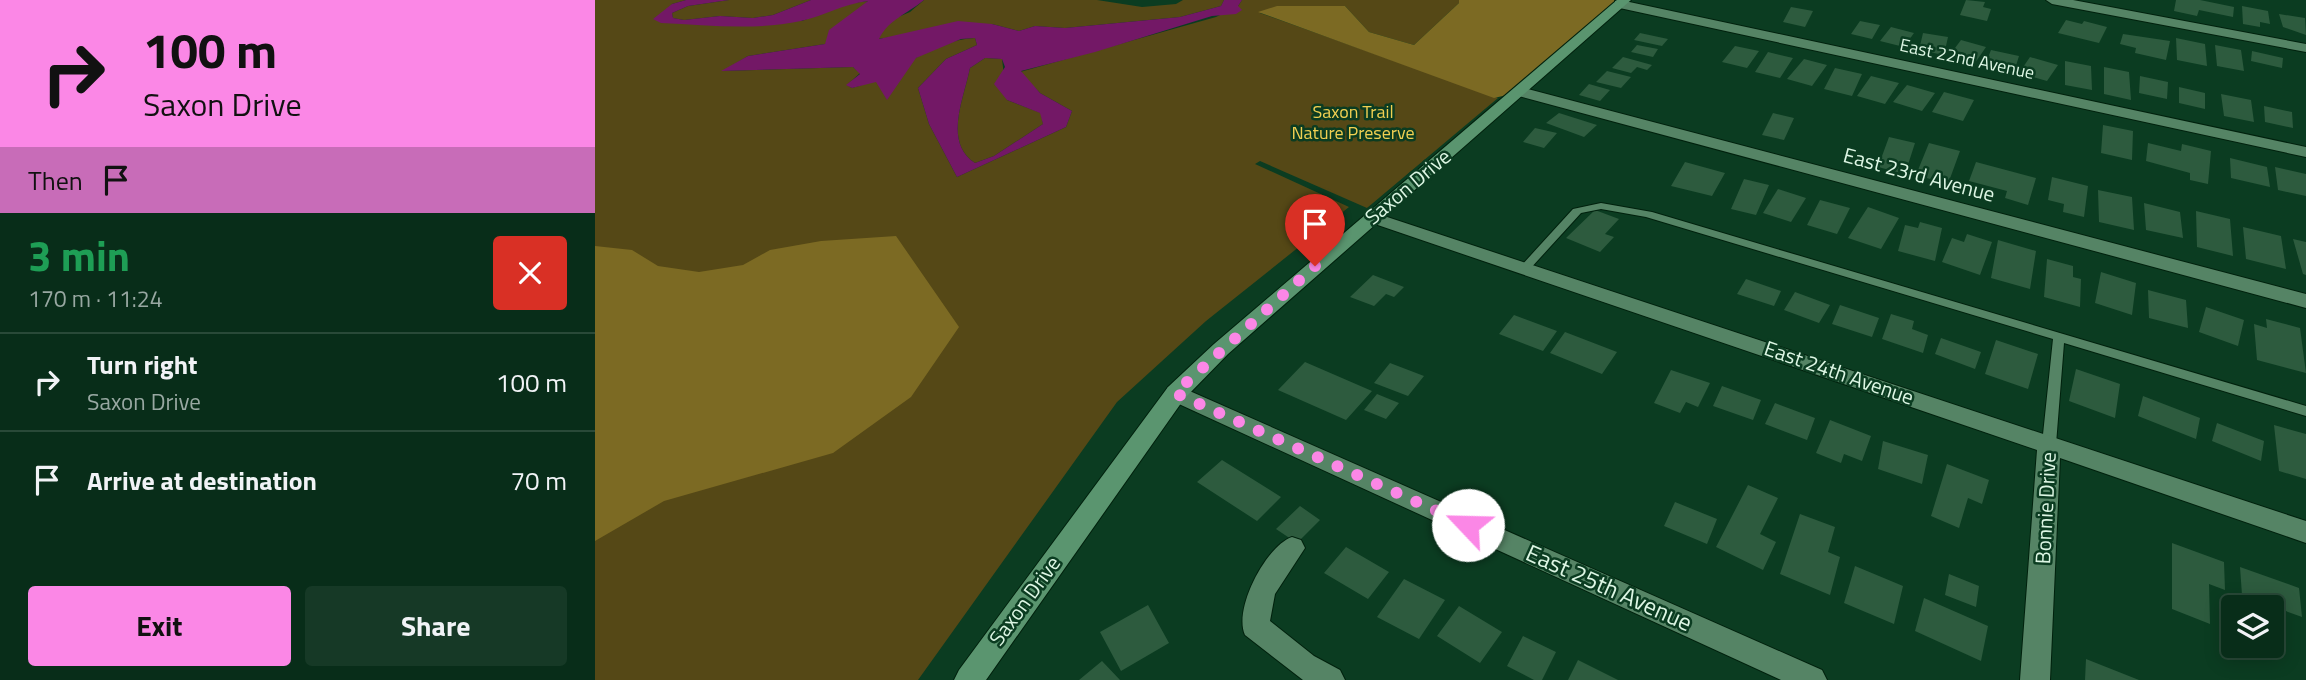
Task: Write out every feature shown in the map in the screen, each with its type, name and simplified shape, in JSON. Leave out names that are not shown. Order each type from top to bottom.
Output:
[{"type":"street","points":[[2052,0],[2306,48]]},
{"type":"street","name":"Saxon Drive","points":[[969,680],[1175,393],[1231,340],[1622,2]]},
{"type":"street","name":"East 22nd Avenue","points":[[1622,2],[2306,152]]},
{"type":"street","name":"East 23rd Avenue","points":[[1520,92],[2306,301]]},
{"type":"street","name":"East 24th Avenue","points":[[1372,217],[2306,532]]},
{"type":"street","name":"East 25th Avenue","points":[[1175,393],[1812,680]]},
{"type":"street","name":"Bonnie Drive","points":[[2035,680],[2049,444]]},
{"type":"street","points":[[1292,548],[1262,590],[1255,626],[1304,665],[1330,680]]},
{"type":"lane","points":[[1525,268],[1577,211],[1601,206],[1648,214],[2306,411]]},
{"type":"lane","name":"Bonnie Drive","points":[[2049,444],[2059,336]]},
{"type":"green space","name":"Saxon Trail Nature Preserve","points":[[595,0],[686,0],[672,4],[661,23],[802,21],[845,4],[868,1],[825,44],[748,56],[723,71],[853,67],[860,73],[847,85],[852,88],[883,76],[943,45],[975,38],[977,45],[946,59],[918,88],[929,124],[957,177],[1066,127],[1072,111],[1040,93],[1020,72],[1216,17],[1238,6],[1242,0],[1459,0],[1459,3],[1414,45],[1369,32],[1345,6],[1260,13],[1498,98],[1367,208],[1260,161],[1255,164],[1349,207],[1206,321],[1117,402],[918,680],[595,680]]},
{"type":"green space","points":[[729,0],[811,0],[773,15],[753,18],[673,18],[672,13],[688,6]]},
{"type":"green space","points":[[924,0],[1097,0],[1142,7],[1176,4],[1183,0],[1224,0],[1221,6],[1180,17],[1065,28],[1035,26],[1019,31],[992,24],[877,39],[891,20],[910,12]]},
{"type":"green space","points":[[985,58],[1002,59],[1007,100],[1041,113],[1043,124],[994,156],[975,163],[965,154],[960,144],[958,119],[970,68]]},
{"type":"shaded area","points":[[686,0],[729,0],[688,6],[672,13],[673,18],[684,20],[773,15],[811,0],[924,0],[893,22],[879,39],[958,21],[992,24],[1019,31],[1035,26],[1065,28],[1180,17],[1221,6],[1224,0],[1242,0],[1238,6],[1242,10],[1236,14],[1212,16],[1095,52],[1021,71],[1040,93],[1072,111],[1066,127],[957,177],[929,124],[918,88],[946,59],[977,45],[975,38],[961,39],[916,58],[887,100],[876,82],[852,88],[846,85],[860,74],[853,67],[721,71],[748,56],[825,44],[829,30],[868,1],[801,21],[766,26],[661,23],[653,19],[672,4]],"holes":[[[985,58],[1002,59],[1005,67],[994,84],[1007,100],[1040,113],[1043,124],[994,156],[975,163],[965,154],[958,132],[958,119],[970,68]]]},
{"type":"shaded area","points":[[1459,0],[1625,0],[1520,92],[1494,98],[1258,12],[1277,6],[1345,6],[1369,32],[1414,45],[1459,3]]},
{"type":"shaded area","points":[[896,236],[959,327],[911,397],[833,453],[664,501],[595,541],[595,246],[632,250],[658,266],[699,272],[743,265],[770,250],[821,241]]},
{"type":"building","points":[[1966,0],[1985,2],[1983,7],[1991,9],[1987,21],[1960,15]]},
{"type":"building","points":[[2176,0],[2200,0],[2234,7],[2233,17],[2199,10],[2197,16],[2174,11]]},
{"type":"building","points":[[2242,6],[2268,11],[2270,24],[2260,22],[2260,27],[2243,24]]},
{"type":"building","points":[[1791,7],[1813,11],[1805,27],[1783,22]]},
{"type":"building","points":[[2279,14],[2305,18],[2306,35],[2283,27]]},
{"type":"building","points":[[2066,20],[2107,27],[2099,43],[2058,33]]},
{"type":"building","points":[[1860,21],[1880,25],[1872,39],[1851,34]]},
{"type":"building","points":[[1891,27],[1914,33],[1904,47],[1880,41]]},
{"type":"building","points":[[1640,33],[1668,39],[1662,46],[1634,40]]},
{"type":"building","points":[[1923,33],[1948,37],[1944,55],[1919,50]]},
{"type":"building","points":[[2123,34],[2170,41],[2166,60],[2135,53],[2136,48],[2120,44]]},
{"type":"building","points":[[2176,38],[2205,44],[2207,66],[2177,60]]},
{"type":"building","points":[[1961,40],[1986,47],[1975,63],[1949,56]]},
{"type":"building","points":[[1637,45],[1658,49],[1653,57],[1631,52]]},
{"type":"building","points":[[2215,45],[2241,50],[2244,71],[2217,66]]},
{"type":"building","points":[[1735,46],[1759,51],[1747,68],[1722,62]]},
{"type":"building","points":[[1991,50],[2019,56],[2014,72],[1985,65]]},
{"type":"building","points":[[2252,51],[2283,58],[2282,68],[2251,61]]},
{"type":"building","points":[[1768,52],[1793,58],[1780,78],[1755,72]]},
{"type":"building","points":[[1623,57],[1652,65],[1647,70],[1637,67],[1631,73],[1612,68]]},
{"type":"building","points":[[2030,57],[2058,65],[2047,81],[2019,73]]},
{"type":"building","points":[[1804,59],[1827,65],[1812,86],[1787,79]]},
{"type":"building","points":[[2065,61],[2091,66],[2092,90],[2065,85]]},
{"type":"building","points":[[2104,67],[2129,72],[2131,100],[2104,94]]},
{"type":"building","points":[[1835,68],[1862,74],[1852,96],[1824,89]]},
{"type":"building","points":[[1607,71],[1631,77],[1621,88],[1596,82]]},
{"type":"building","points":[[1871,76],[1899,83],[1885,104],[1857,96]]},
{"type":"building","points":[[2140,76],[2168,82],[2167,99],[2139,93]]},
{"type":"building","points":[[1589,84],[1610,90],[1600,101],[1579,95]]},
{"type":"building","points":[[1907,85],[1935,93],[1922,111],[1893,102]]},
{"type":"building","points":[[2179,87],[2205,93],[2205,109],[2179,103]]},
{"type":"building","points":[[1944,92],[1974,100],[1963,121],[1932,112]]},
{"type":"building","points":[[2221,94],[2251,100],[2254,122],[2224,116]]},
{"type":"building","points":[[2264,106],[2292,112],[2293,128],[2265,122]]},
{"type":"building","points":[[1559,113],[1597,125],[1584,137],[1546,123]]},
{"type":"building","points":[[1773,113],[1794,118],[1784,140],[1762,135]]},
{"type":"building","points":[[2103,125],[2133,131],[2132,160],[2101,153]]},
{"type":"building","points":[[1535,128],[1557,133],[1544,148],[1523,142]]},
{"type":"building","points":[[1889,137],[1915,143],[1905,174],[1878,167]]},
{"type":"building","points":[[1929,143],[1960,151],[1948,184],[1916,175]]},
{"type":"building","points":[[2148,143],[2181,151],[2182,144],[2211,151],[2208,184],[2190,180],[2190,173],[2146,161]]},
{"type":"building","points":[[2230,158],[2267,167],[2270,187],[2231,178]]},
{"type":"building","points":[[1685,162],[1725,173],[1712,196],[1671,186]]},
{"type":"building","points":[[1976,162],[2036,178],[2028,205],[2005,198],[2007,191],[1969,181]]},
{"type":"building","points":[[2275,167],[2306,174],[2306,196],[2278,190]]},
{"type":"building","points":[[2052,177],[2088,186],[2084,217],[2063,212],[2064,204],[2048,200]]},
{"type":"building","points":[[1744,179],[1769,185],[1756,215],[1731,209]]},
{"type":"building","points":[[1778,189],[1806,198],[1791,222],[1763,213]]},
{"type":"building","points":[[2098,190],[2132,197],[2134,230],[2099,222]]},
{"type":"building","points":[[1820,200],[1850,208],[1837,234],[1807,225]]},
{"type":"building","points":[[2144,203],[2180,212],[2183,238],[2146,230]]},
{"type":"building","points":[[1868,207],[1899,218],[1881,249],[1848,238]]},
{"type":"building","points":[[1595,210],[1619,219],[1605,234],[1614,237],[1600,252],[1566,238]]},
{"type":"building","points":[[2196,211],[2230,219],[2233,256],[2197,247]]},
{"type":"building","points":[[1920,222],[1942,228],[1935,261],[1898,251],[1905,225],[1918,228]]},
{"type":"building","points":[[2243,227],[2281,236],[2286,269],[2246,259]]},
{"type":"building","points":[[1967,234],[1992,242],[1980,275],[1942,262],[1952,238],[1964,242]]},
{"type":"building","points":[[2293,239],[2306,242],[2306,275],[2303,274]]},
{"type":"building","points":[[1998,240],[2036,251],[2030,289],[1991,278]]},
{"type":"building","points":[[2047,259],[2073,266],[2073,277],[2081,279],[2080,307],[2044,297]]},
{"type":"building","points":[[2101,272],[2136,283],[2132,315],[2095,303]]},
{"type":"building","points":[[1373,275],[1404,287],[1394,297],[1386,294],[1374,306],[1350,297]]},
{"type":"building","points":[[1746,279],[1781,291],[1774,306],[1737,294]]},
{"type":"building","points":[[2148,290],[2186,300],[2188,328],[2149,318]]},
{"type":"building","points":[[1795,292],[1830,305],[1819,323],[1784,310]]},
{"type":"building","points":[[1840,305],[1879,318],[1872,337],[1832,324]]},
{"type":"building","points":[[2206,307],[2244,320],[2238,346],[2199,332]]},
{"type":"building","points":[[1891,314],[1914,321],[1912,329],[1928,335],[1923,353],[1882,339]]},
{"type":"building","points":[[1514,315],[1557,331],[1543,351],[1499,334]]},
{"type":"building","points":[[2266,319],[2300,328],[2306,373],[2257,360],[2254,324],[2267,328]]},
{"type":"building","points":[[1565,332],[1617,352],[1602,374],[1550,353]]},
{"type":"building","points":[[1941,338],[1981,352],[1975,369],[1935,354]]},
{"type":"building","points":[[1996,340],[2038,354],[2028,389],[1985,374]]},
{"type":"building","points":[[1305,362],[1372,391],[1346,420],[1278,390]]},
{"type":"building","points":[[1390,363],[1424,376],[1408,396],[1374,383]]},
{"type":"building","points":[[2076,369],[2120,384],[2115,418],[2069,401]]},
{"type":"building","points":[[1671,370],[1710,383],[1698,407],[1686,402],[1680,413],[1654,403]]},
{"type":"building","points":[[1722,386],[1761,400],[1753,420],[1713,406]]},
{"type":"building","points":[[1377,394],[1399,403],[1386,419],[1364,410]]},
{"type":"building","points":[[2143,396],[2200,418],[2196,439],[2138,416]]},
{"type":"building","points":[[1775,403],[1815,418],[1807,440],[1765,424]]},
{"type":"building","points":[[1830,420],[1871,436],[1862,461],[1844,454],[1841,463],[1816,453]]},
{"type":"building","points":[[2217,423],[2264,441],[2261,461],[2212,441]]},
{"type":"building","points":[[2274,425],[2306,434],[2306,479],[2279,471]]},
{"type":"building","points":[[1883,441],[1928,455],[1922,484],[1878,469]]},
{"type":"building","points":[[1222,460],[1281,497],[1257,521],[1197,482]]},
{"type":"building","points":[[1947,464],[1989,480],[1982,504],[1968,498],[1959,528],[1931,516]]},
{"type":"building","points":[[1748,485],[1778,498],[1760,534],[1776,542],[1763,570],[1716,547]]},
{"type":"building","points":[[1675,502],[1717,519],[1707,544],[1664,526]]},
{"type":"building","points":[[1300,506],[1320,520],[1297,543],[1276,529]]},
{"type":"building","points":[[1800,514],[1835,527],[1828,552],[1840,557],[1830,595],[1780,574]]},
{"type":"building","points":[[2172,543],[2224,562],[2225,590],[2209,584],[2210,624],[2172,609]]},
{"type":"building","points":[[1346,547],[1389,572],[1368,599],[1324,573]]},
{"type":"building","points":[[1855,566],[1903,586],[1894,624],[1844,603]]},
{"type":"building","points":[[2240,567],[2299,588],[2302,617],[2284,610],[2284,595],[2242,595]]},
{"type":"building","points":[[1949,574],[1979,586],[1976,607],[1945,595]]},
{"type":"building","points":[[1404,579],[1445,600],[1419,639],[1377,617]]},
{"type":"building","points":[[1924,598],[1988,626],[1981,661],[1915,631]]},
{"type":"building","points":[[1148,605],[1169,643],[1121,671],[1100,632]]},
{"type":"building","points":[[1459,606],[1502,632],[1480,663],[1437,636]]},
{"type":"building","points":[[1523,636],[1556,652],[1542,680],[1534,680],[1507,666]]},
{"type":"building","points":[[2086,659],[2139,680],[2085,680]]},
{"type":"building","points":[[1578,660],[1618,680],[1568,680]]},
{"type":"building","points":[[1102,661],[1120,680],[1079,680]]},
{"type":"route","points":[[1315,266],[1175,393],[1468,525]]}]
